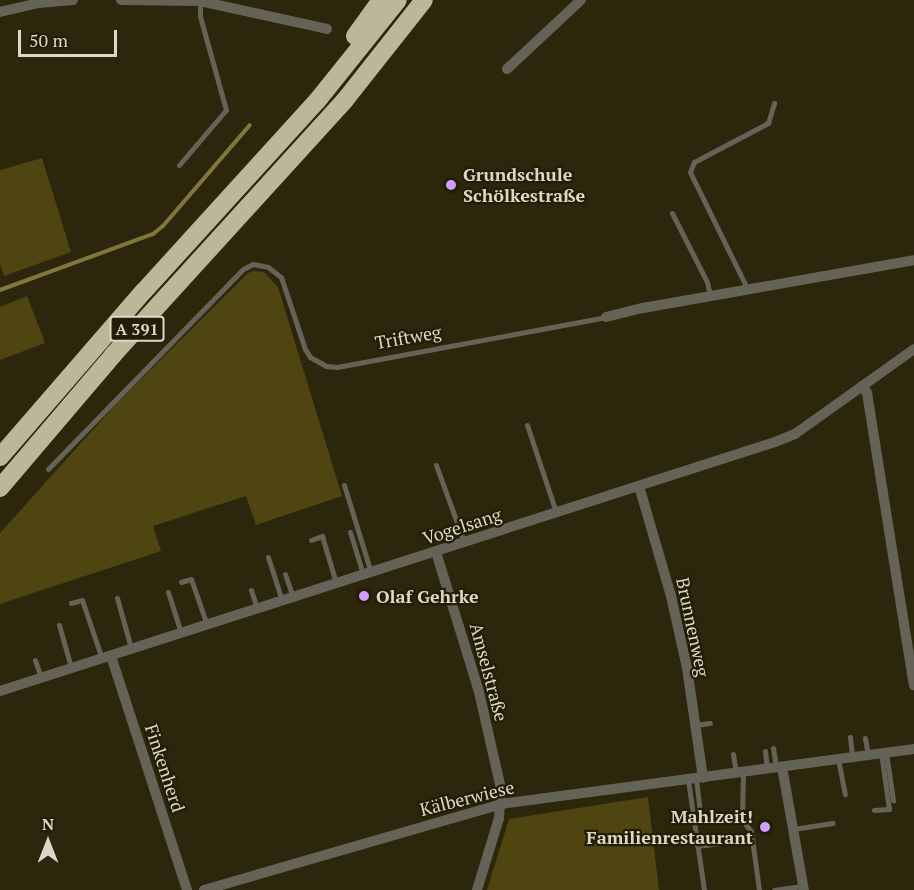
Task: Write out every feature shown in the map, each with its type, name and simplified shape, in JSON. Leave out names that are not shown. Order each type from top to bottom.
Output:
[{"type":"highway","points":[[317,101],[322,79],[381,0]]},
{"type":"highway","name":"A 391","points":[[0,458],[101,339],[317,101],[398,0]]},
{"type":"highway","name":"A 391","points":[[0,488],[112,355],[345,100],[424,0]]},
{"type":"street","points":[[0,12],[38,3],[73,0]]},
{"type":"street","points":[[121,0],[200,1],[327,29]]},
{"type":"street","points":[[507,69],[581,0]]},
{"type":"street","name":"Triftweg","points":[[606,317],[747,288],[914,260]]},
{"type":"street","name":"Vogelsang","points":[[0,690],[182,635],[795,434],[914,349]]},
{"type":"street","points":[[862,386],[867,393],[914,685]]},
{"type":"street","name":"Brunnenweg","points":[[639,486],[671,596],[695,725],[696,779]]},
{"type":"street","name":"Amselstraße","points":[[436,552],[479,692],[501,789],[499,818],[477,890]]},
{"type":"street","name":"Finkenherd","points":[[106,657],[187,890]]},
{"type":"street","name":"Kälberwiese","points":[[204,890],[501,804],[914,749]]},
{"type":"street","points":[[775,768],[793,830],[803,888]]},
{"type":"lane","points":[[179,165],[226,110],[200,16],[200,1]]},
{"type":"lane","points":[[747,288],[690,172],[694,162],[768,123],[774,103]]},
{"type":"lane","points":[[672,213],[707,282],[710,295]]},
{"type":"lane","name":"Triftweg","points":[[48,469],[243,268],[253,264],[268,267],[281,277],[305,348],[310,357],[326,366],[337,367],[606,317]]},
{"type":"lane","points":[[527,425],[556,513]]},
{"type":"lane","points":[[436,465],[464,543]]},
{"type":"lane","points":[[344,485],[367,574]]},
{"type":"lane","points":[[350,532],[367,574]]},
{"type":"lane","points":[[311,540],[322,536],[337,584]]},
{"type":"lane","points":[[268,557],[282,602]]},
{"type":"lane","points":[[285,574],[294,598]]},
{"type":"lane","points":[[181,582],[191,579],[207,626]]},
{"type":"lane","points":[[251,590],[257,610]]},
{"type":"lane","points":[[168,592],[182,635]]},
{"type":"lane","points":[[117,598],[132,650]]},
{"type":"lane","points":[[71,603],[82,600],[106,657]]},
{"type":"lane","points":[[59,625],[71,667]]},
{"type":"lane","points":[[35,660],[41,677]]},
{"type":"lane","points":[[695,725],[710,723]]},
{"type":"lane","points":[[850,737],[852,757]]},
{"type":"lane","points":[[865,738],[868,755]]},
{"type":"lane","points":[[773,748],[775,768]]},
{"type":"lane","points":[[765,751],[775,768]]},
{"type":"lane","points":[[884,753],[893,800]]},
{"type":"lane","points":[[874,810],[889,809],[884,753]]},
{"type":"lane","points":[[733,754],[739,773],[742,820],[751,831],[759,890]]},
{"type":"lane","points":[[838,759],[845,794]]},
{"type":"lane","points":[[696,779],[700,811]]},
{"type":"lane","points":[[696,779],[697,846],[704,890]]},
{"type":"lane","points":[[793,830],[832,823]]},
{"type":"lane","points":[[697,846],[720,843]]},
{"type":"lane","points":[[774,890],[803,888]]},
{"type":"shaded area","points":[[42,158],[71,252],[4,276],[0,264],[0,170]]},
{"type":"shaded area","points":[[264,272],[278,287],[342,496],[256,525],[246,496],[153,526],[161,551],[0,604],[0,533],[116,404],[248,273]]},
{"type":"shaded area","points":[[27,296],[45,343],[0,360],[0,307]]},
{"type":"shaded area","points":[[648,797],[659,890],[487,890],[509,819]]},
{"type":"waterway","points":[[0,290],[153,234],[163,226],[250,125]]},
{"type":"place","name":"Grundschule Schölkestraße","points":[[451,185]]},
{"type":"place","name":"Olaf Gehrke","points":[[364,596]]},
{"type":"place","name":"Mahlzeit! Familienrestaurant","points":[[765,827]]}]
